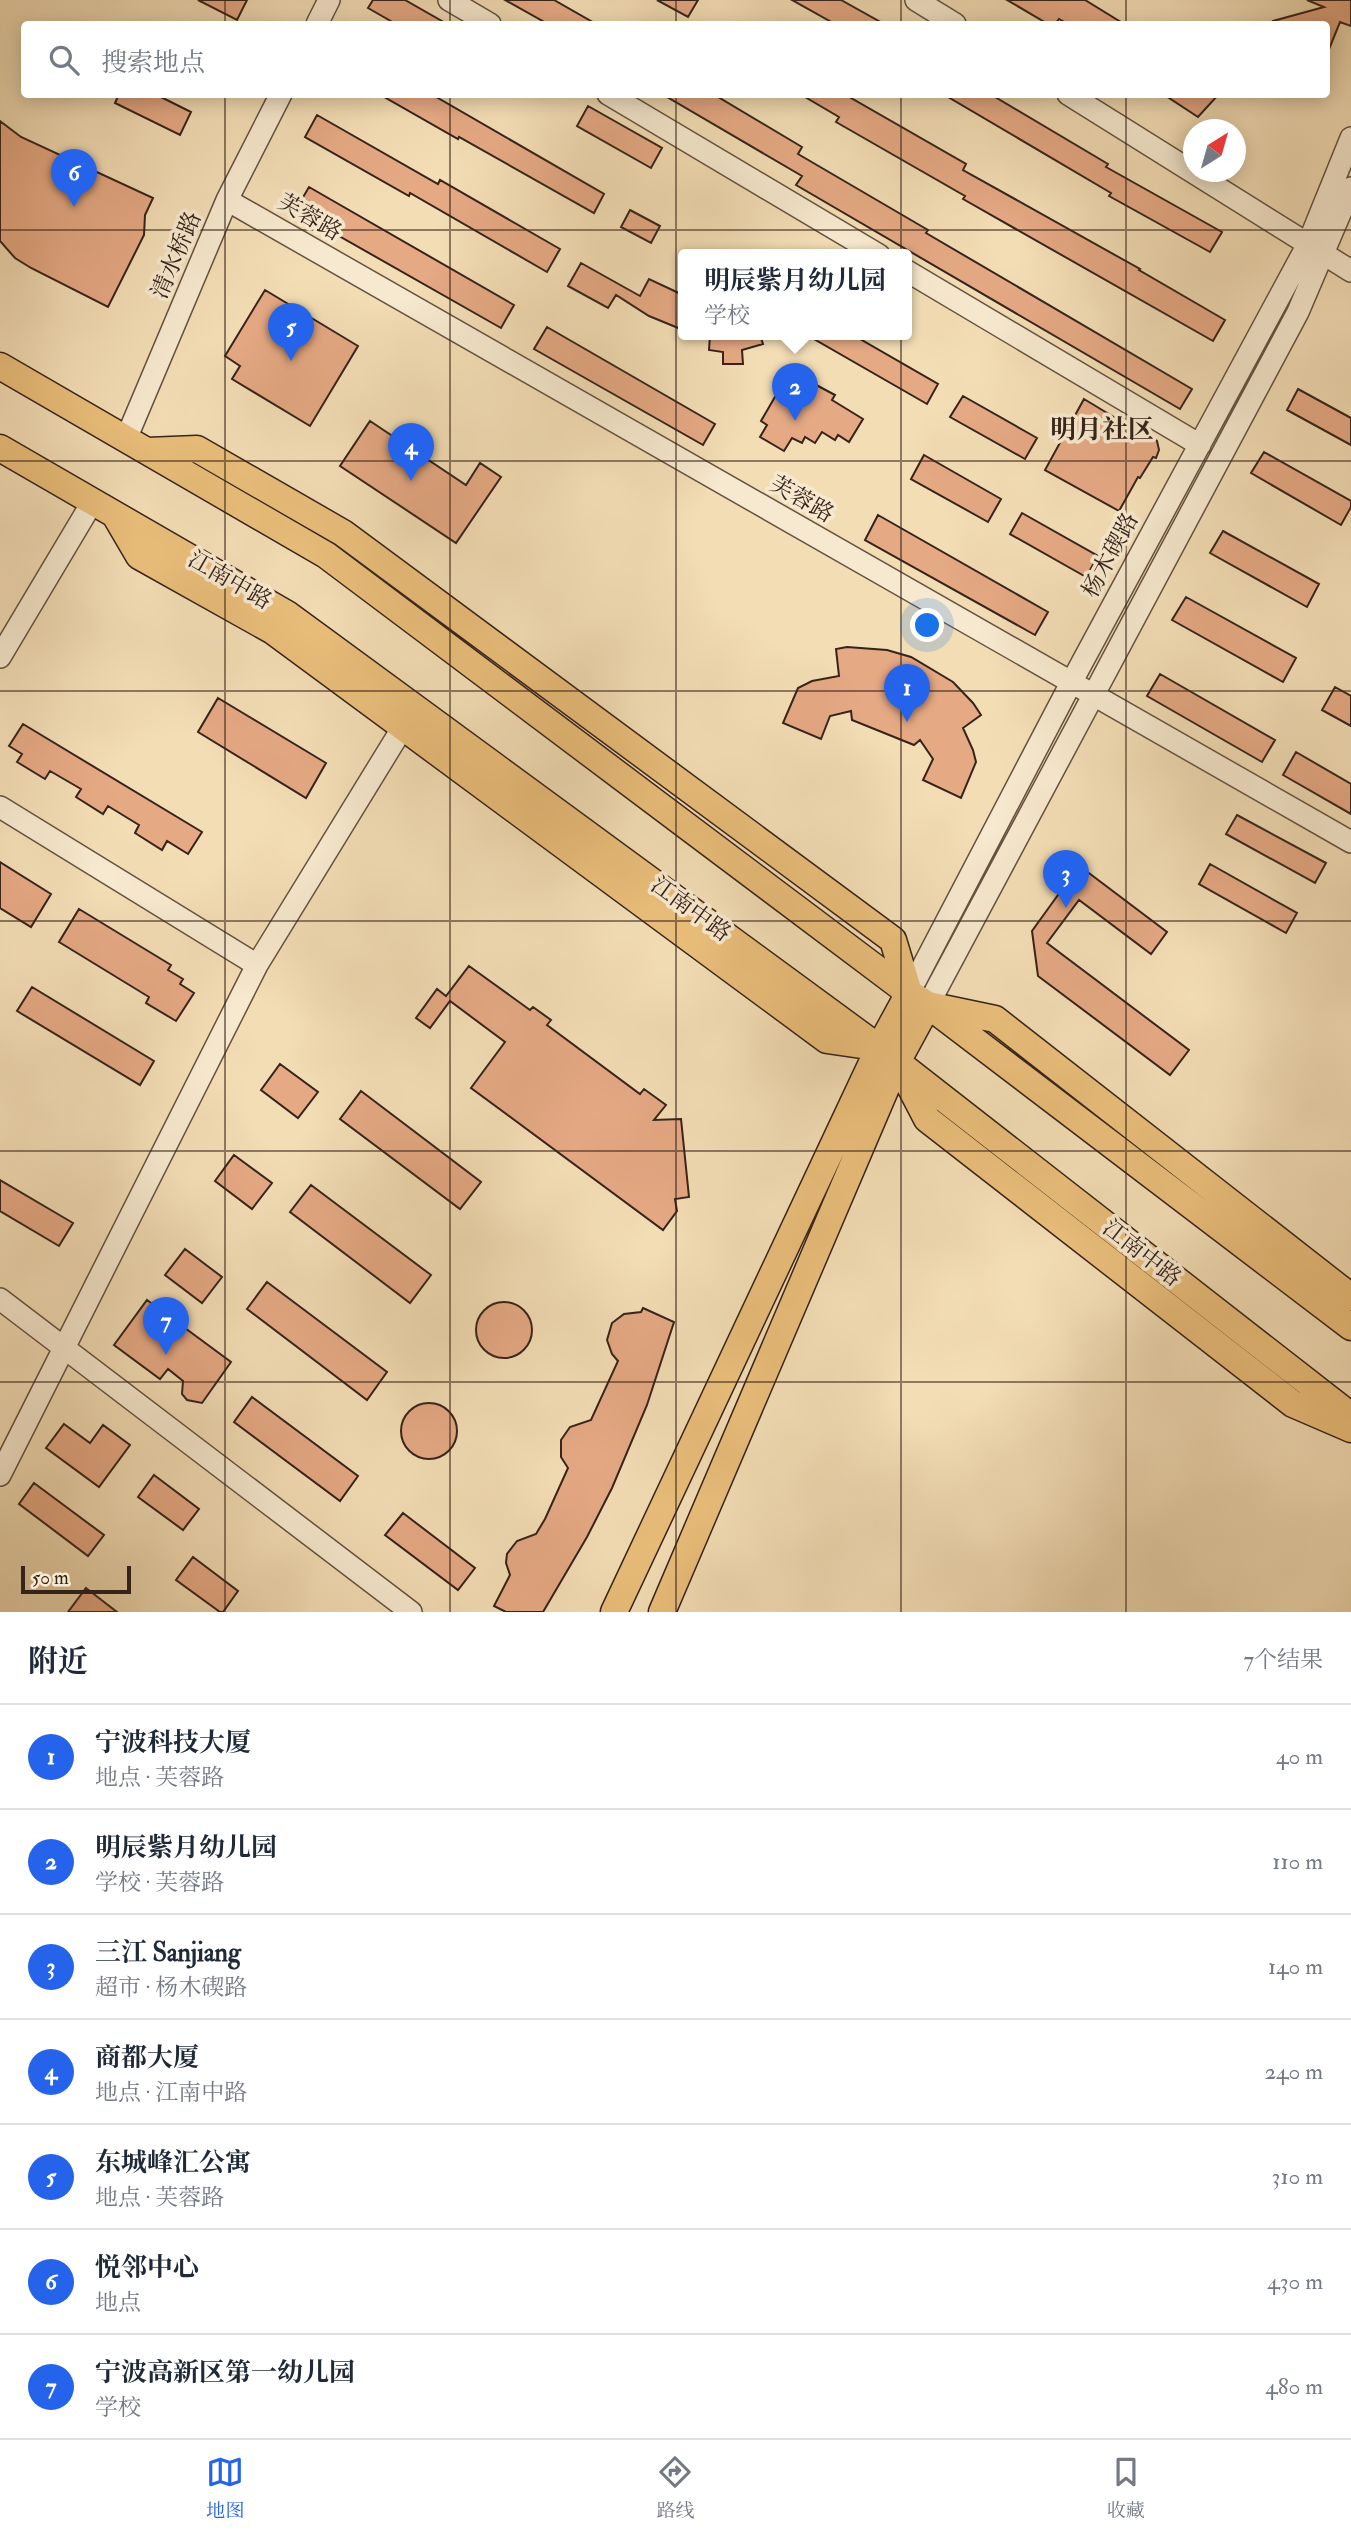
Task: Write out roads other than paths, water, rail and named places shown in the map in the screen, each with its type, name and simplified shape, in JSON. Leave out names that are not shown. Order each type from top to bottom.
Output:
[{"type":"main road","points":[[0,366],[326,555],[1351,1326]]},
{"type":"main road","name":"江南中路","points":[[0,448],[287,614],[888,1055],[1351,1416]]},
{"type":"main road","points":[[104,508],[139,556],[273,631],[827,1040],[888,1055],[927,1119],[1293,1404],[1351,1429]]},
{"type":"main road","points":[[614,1612],[918,999]]},
{"type":"main road","points":[[918,999],[995,1018],[1351,1297]]},
{"type":"main road","points":[[662,1612],[888,1055]]},
{"type":"street","points":[[318,21],[329,0]]},
{"type":"street","points":[[449,0],[485,21]]},
{"type":"street","points":[[916,0],[950,21]]},
{"type":"street","name":"清水桥路","points":[[137,445],[227,201],[279,98]]},
{"type":"street","points":[[615,98],[869,249]]},
{"type":"street","points":[[1074,98],[1351,271]]},
{"type":"street","name":"杨木碶路","points":[[918,999],[1092,695],[1298,312],[1351,138]]},
{"type":"street","name":"杨木碶路","points":[[918,999],[1071,683],[1200,445],[1351,188]]},
{"type":"street","name":"芙蓉路","points":[[227,201],[1351,842]]},
{"type":"street","points":[[912,274],[1200,445]]},
{"type":"street","points":[[0,657],[104,508]]},
{"type":"street","points":[[0,1475],[257,965],[403,727]]},
{"type":"street","points":[[0,807],[257,965]]},
{"type":"street","points":[[0,1299],[411,1612]]},
{"type":"place","name":"悦邻中心","points":[[74,207]]},
{"type":"place","name":"东城峰汇公寓","points":[[291,361]]},
{"type":"place","name":"明辰紫月幼儿园","points":[[795,421]]},
{"type":"place","name":"商都大厦","points":[[411,481]]},
{"type":"place","name":"宁波科技大厦","points":[[907,722]]},
{"type":"place","name":"三江 Sanjiang","points":[[1066,908]]},
{"type":"place","name":"宁波高新区第一幼儿园","points":[[166,1355]]},
{"type":"district","name":"明月社区","points":[[1102,430]]}]
